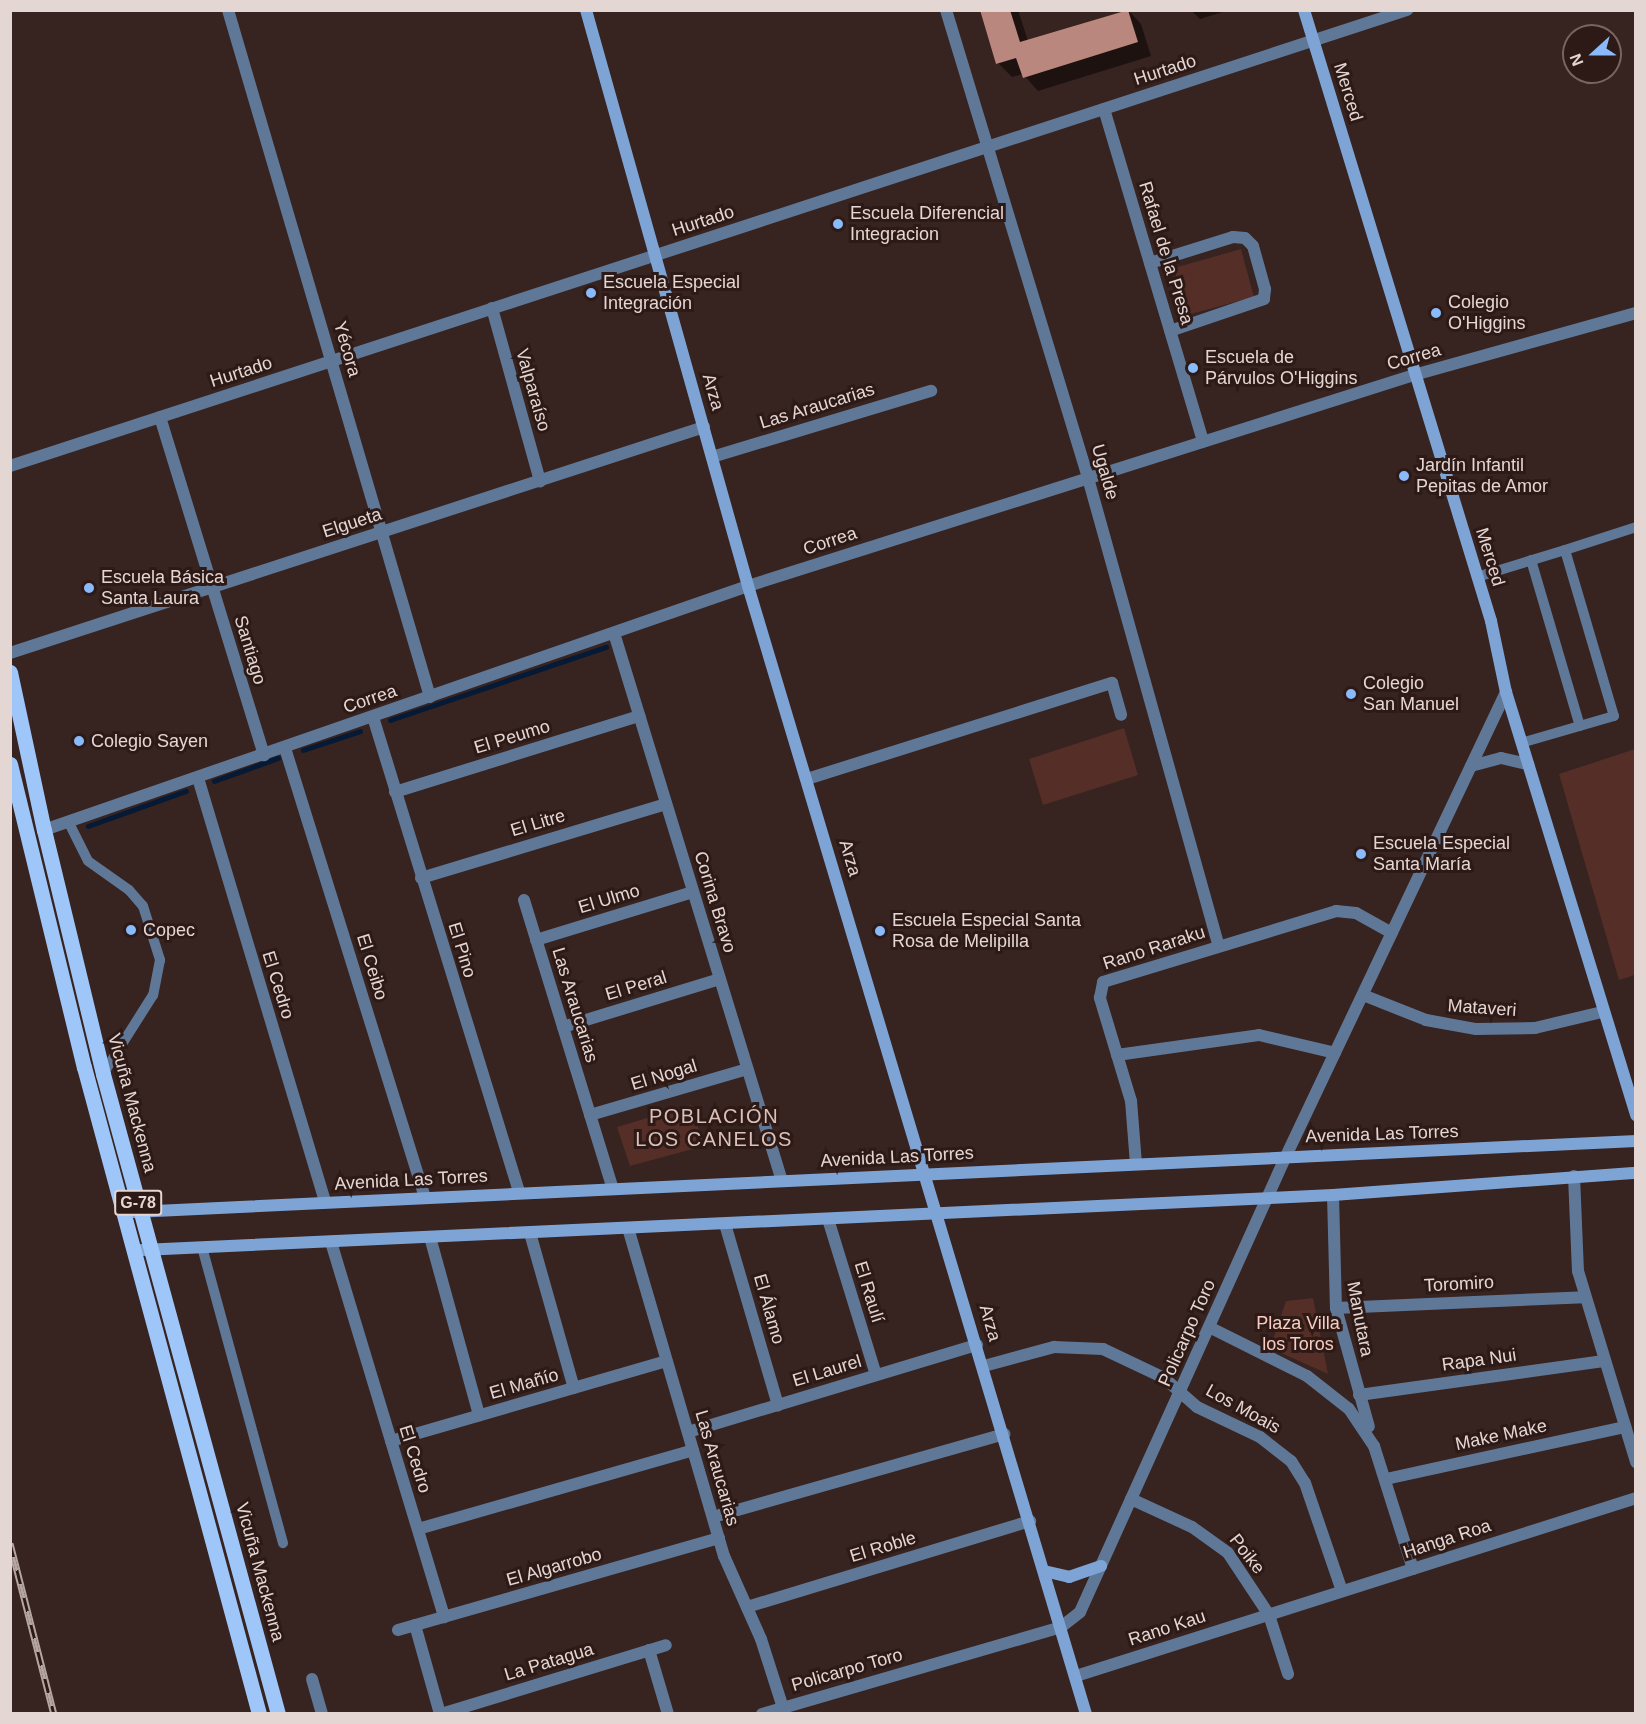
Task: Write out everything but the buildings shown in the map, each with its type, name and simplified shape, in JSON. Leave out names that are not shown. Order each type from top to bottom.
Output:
[{"type":"main road","name":"Arza","points":[[586,10],[748,586],[939,1214],[1086,1713]]},
{"type":"main road","name":"Merced","points":[[1304,10],[1477,577],[1506,692],[1635,1115]]},
{"type":"main road","name":"Vicuña Mackenna","points":[[10,672],[44,830],[103,1074],[278,1713]]},
{"type":"main road","name":"Vicuña Mackenna","points":[[10,764],[124,1212],[259,1713]]},
{"type":"main road","name":"Avenida Las Torres","points":[[124,1212],[1635,1141]]},
{"type":"main road","points":[[134,1250],[1333,1195],[1635,1173]]},
{"type":"main road","points":[[1044,1571],[1069,1577],[1101,1566]]},
{"type":"street","name":"Yécora","points":[[228,10],[430,697]]},
{"type":"street","name":"Ugalde","points":[[946,10],[1089,478],[1219,946]]},
{"type":"street","name":"Hurtado","points":[[10,466],[1407,10]]},
{"type":"street","name":"Rafael de la Presa","points":[[1104,109],[1203,442]]},
{"type":"street","points":[[1150,263],[1239,236],[1253,246],[1266,289],[1264,299],[1170,331]]},
{"type":"street","name":"Valparaíso","points":[[492,309],[540,481]]},
{"type":"street","name":"Correa","points":[[44,830],[748,586],[1414,375],[1635,313]]},
{"type":"street","name":"Las Araucarias","points":[[712,457],[932,391]]},
{"type":"street","name":"Santiago","points":[[160,417],[264,755]]},
{"type":"street","name":"Elgueta","points":[[10,653],[704,427]]},
{"type":"street","name":"Corina Bravo","points":[[614,633],[782,1181]]},
{"type":"street","points":[[807,778],[1112,683],[1121,715]]},
{"type":"street","name":"Policarpo Toro","points":[[762,1713],[784,1711],[1061,1627],[1080,1612],[1286,1156],[1506,692]]},
{"type":"street","name":"El Peumo","points":[[395,792],[639,716]]},
{"type":"street","name":"El Pino","points":[[373,717],[519,1193]]},
{"type":"street","name":"El Ceibo","points":[[285,748],[425,1198]]},
{"type":"street","points":[[1471,766],[1501,758],[1528,764]]},
{"type":"street","name":"El Cedro","points":[[198,778],[325,1202]]},
{"type":"street","name":"El Litre","points":[[421,878],[666,804]]},
{"type":"street","name":"El Ulmo","points":[[536,940],[693,892]]},
{"type":"street","name":"Las Araucarias","points":[[524,900],[613,1189]]},
{"type":"street","name":"Rano Raraku","points":[[1136,1164],[1131,1101],[1100,998],[1103,982],[1344,910],[1392,933]]},
{"type":"street","name":"El Peral","points":[[563,1028],[720,979]]},
{"type":"street","name":"Mataveri","points":[[1363,994],[1426,1020],[1476,1029],[1535,1028],[1602,1012]]},
{"type":"street","points":[[1117,1054],[1259,1035],[1335,1053]]},
{"type":"street","name":"El Nogal","points":[[590,1115],[747,1068]]},
{"type":"street","points":[[1574,1176],[1576,1253],[1584,1297],[1635,1462]]},
{"type":"street","name":"Manutara","points":[[1333,1195],[1336,1308],[1374,1446],[1413,1569]]},
{"type":"street","name":"El Raulí","points":[[828,1219],[876,1375]]},
{"type":"street","name":"El Álamo","points":[[725,1224],[778,1405]]},
{"type":"street","name":"Las Araucarias","points":[[628,1228],[712,1517],[769,1657],[784,1711]]},
{"type":"street","points":[[530,1233],[574,1388]]},
{"type":"street","points":[[430,1238],[479,1415]]},
{"type":"street","name":"El Cedro","points":[[332,1242],[444,1617]]},
{"type":"street","name":"Toromiro","points":[[1336,1308],[1584,1297]]},
{"type":"street","name":"Manutara","points":[[1209,1327],[1323,1386],[1349,1409],[1374,1446]]},
{"type":"street","name":"El Laurel","points":[[688,1432],[978,1345]]},
{"type":"street","name":"Los Moais","points":[[984,1366],[1054,1347],[1090,1346],[1114,1353],[1164,1378],[1197,1407],[1260,1437],[1291,1461],[1311,1494],[1342,1591]]},
{"type":"street","name":"El Mañío","points":[[391,1441],[667,1361]]},
{"type":"street","name":"Rapa Nui","points":[[1359,1395],[1604,1361]]},
{"type":"street","name":"Make Make","points":[[1386,1479],[1625,1427]]},
{"type":"street","points":[[712,1517],[1004,1434]]},
{"type":"street","points":[[418,1529],[693,1450]]},
{"type":"street","name":"Hanga Roa","points":[[1269,1615],[1635,1498]]},
{"type":"street","name":"Poike","points":[[1131,1499],[1192,1527],[1219,1545],[1269,1615],[1288,1674]]},
{"type":"street","name":"El Roble","points":[[747,1607],[1030,1521]]},
{"type":"street","name":"El Algarrobo","points":[[398,1630],[719,1538]]},
{"type":"street","name":"Rano Kau","points":[[1076,1676],[1269,1615]]},
{"type":"street","points":[[415,1625],[441,1713]]},
{"type":"street","name":"La Patagua","points":[[441,1713],[666,1645]]},
{"type":"street","points":[[649,1650],[668,1713]]},
{"type":"street","points":[[312,1678],[322,1713]]},
{"type":"lane","points":[[1477,577],[1635,527]]},
{"type":"lane","points":[[1521,743],[1614,716],[1565,550]]},
{"type":"lane","points":[[1531,560],[1580,726]]},
{"type":"lane","points":[[69,823],[88,861],[129,890],[143,906],[160,960],[153,995],[103,1074]]},
{"type":"lane","points":[[202,1247],[283,1543]]},
{"type":"green space","points":[[1241,249],[1254,297],[1187,315],[1174,268]]},
{"type":"green space","points":[[1124,728],[1138,775],[1043,805],[1029,759]]},
{"type":"green space","points":[[1635,749],[1635,975],[1619,980],[1559,774]]},
{"type":"green space","points":[[691,1105],[704,1146],[630,1166],[617,1127]]},
{"type":"green space","name":"Plaza Villa los Toros","points":[[1313,1298],[1328,1374],[1270,1348],[1286,1301]]},
{"type":"waterway","points":[[390,720],[606,647]]},
{"type":"waterway","points":[[303,750],[360,731]]},
{"type":"waterway","points":[[214,781],[278,758]]},
{"type":"waterway","points":[[88,826],[186,791]]},
{"type":"railway","points":[[10,1543],[54,1714]]},
{"type":"place","name":"Escuela Diferencial Integracion","points":[[838,224]]},
{"type":"place","name":"Escuela Especial Integración","points":[[591,293]]},
{"type":"place","name":"Colegio O'Higgins","points":[[1436,313]]},
{"type":"place","name":"Escuela de Párvulos O'Higgins","points":[[1193,368]]},
{"type":"place","name":"Jardín Infantil Pepitas de Amor","points":[[1404,476]]},
{"type":"place","name":"Escuela Básica Santa Laura","points":[[89,588]]},
{"type":"place","name":"Colegio San Manuel","points":[[1351,694]]},
{"type":"place","name":"Colegio Sayen","points":[[79,741]]},
{"type":"place","name":"Escuela Especial Santa María","points":[[1361,854]]},
{"type":"place","name":"Copec","points":[[131,930]]},
{"type":"place","name":"Escuela Especial Santa Rosa de Melipilla","points":[[880,931]]},
{"type":"district","name":"POBLACIÓN LOS CANELOS","points":[[714,1128]]}]
